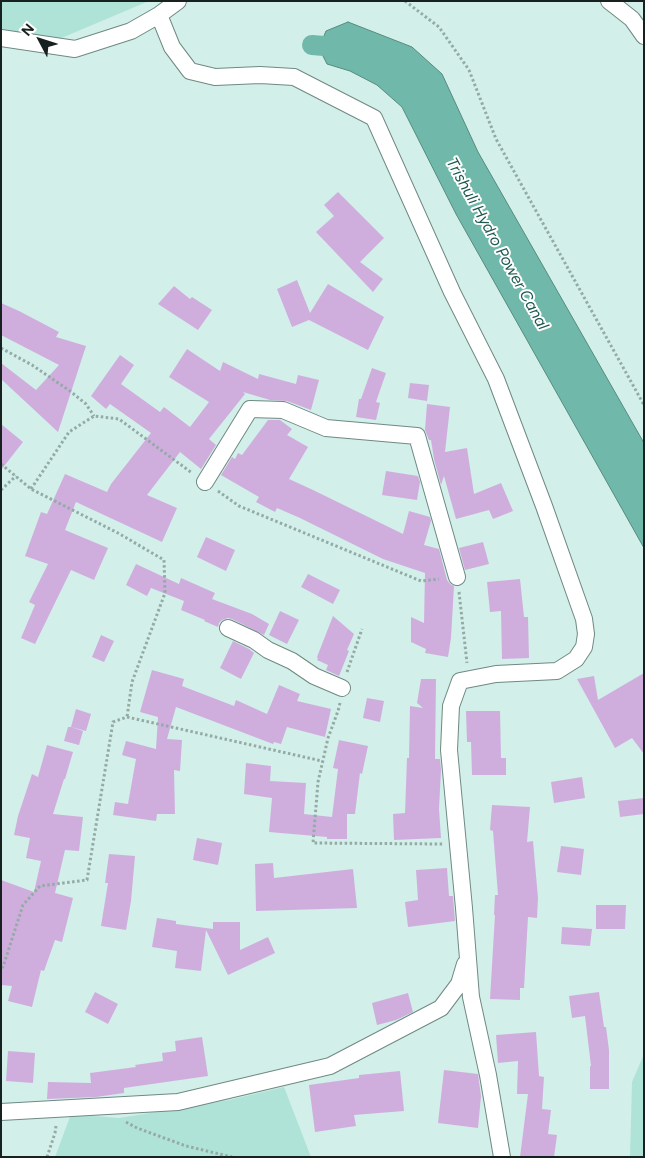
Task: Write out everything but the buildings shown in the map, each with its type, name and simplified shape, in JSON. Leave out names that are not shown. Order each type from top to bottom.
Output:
[{"type":"street","points":[[1,38],[75,49],[130,31],[178,1]]},
{"type":"street","points":[[609,1],[632,19],[644,36]]},
{"type":"street","points":[[159,14],[172,47],[190,71],[215,77],[260,74],[294,77],[374,118],[452,292],[496,379],[584,619],[586,634],[584,647],[576,659],[557,671],[496,674],[460,681],[451,706],[449,750],[471,997],[488,1076],[502,1157]]},
{"type":"street","points":[[205,482],[250,409],[283,410],[326,428],[417,436],[457,577]]},
{"type":"street","points":[[228,628],[292,661],[314,676],[342,688]]},
{"type":"street","points":[[1,1112],[178,1102],[330,1066],[441,1008],[459,984],[468,955]]},
{"type":"path","points":[[405,1],[439,27],[469,70],[496,139],[644,405]]},
{"type":"path","points":[[1,348],[32,364],[70,391],[86,404],[94,416]]},
{"type":"path","points":[[31,489],[69,432],[94,416],[119,419],[239,506],[421,580],[457,577],[469,679]]},
{"type":"path","points":[[1,464],[31,489],[118,533],[164,560],[165,593],[132,682],[127,717]]},
{"type":"path","points":[[1,490],[16,476]]},
{"type":"path","points":[[362,630],[342,688],[338,712],[322,761],[318,782],[313,843],[458,844]]},
{"type":"path","points":[[1,967],[3,967],[23,905],[40,886],[87,880],[113,722],[127,717],[322,761]]},
{"type":"path","points":[[47,1157],[54,1133],[58,1108]]},
{"type":"path","points":[[120,1119],[137,1128],[186,1146],[232,1157]]},
{"type":"shaded area","points":[[1,1],[149,1],[45,45],[1,30]]},
{"type":"shaded area","points":[[644,1054],[644,1157],[630,1157],[632,1082]]},
{"type":"shaded area","points":[[284,1087],[311,1157],[55,1157],[71,1114],[119,1118],[229,1100]]},
{"type":"water","points":[[348,22],[412,47],[442,74],[478,152],[644,443],[644,548],[456,214],[402,107],[377,85],[350,71],[327,64],[319,48],[326,31]]},
{"type":"waterway","name":"Trishuli Hydro Power Canal","points":[[312,45],[348,48]]}]
